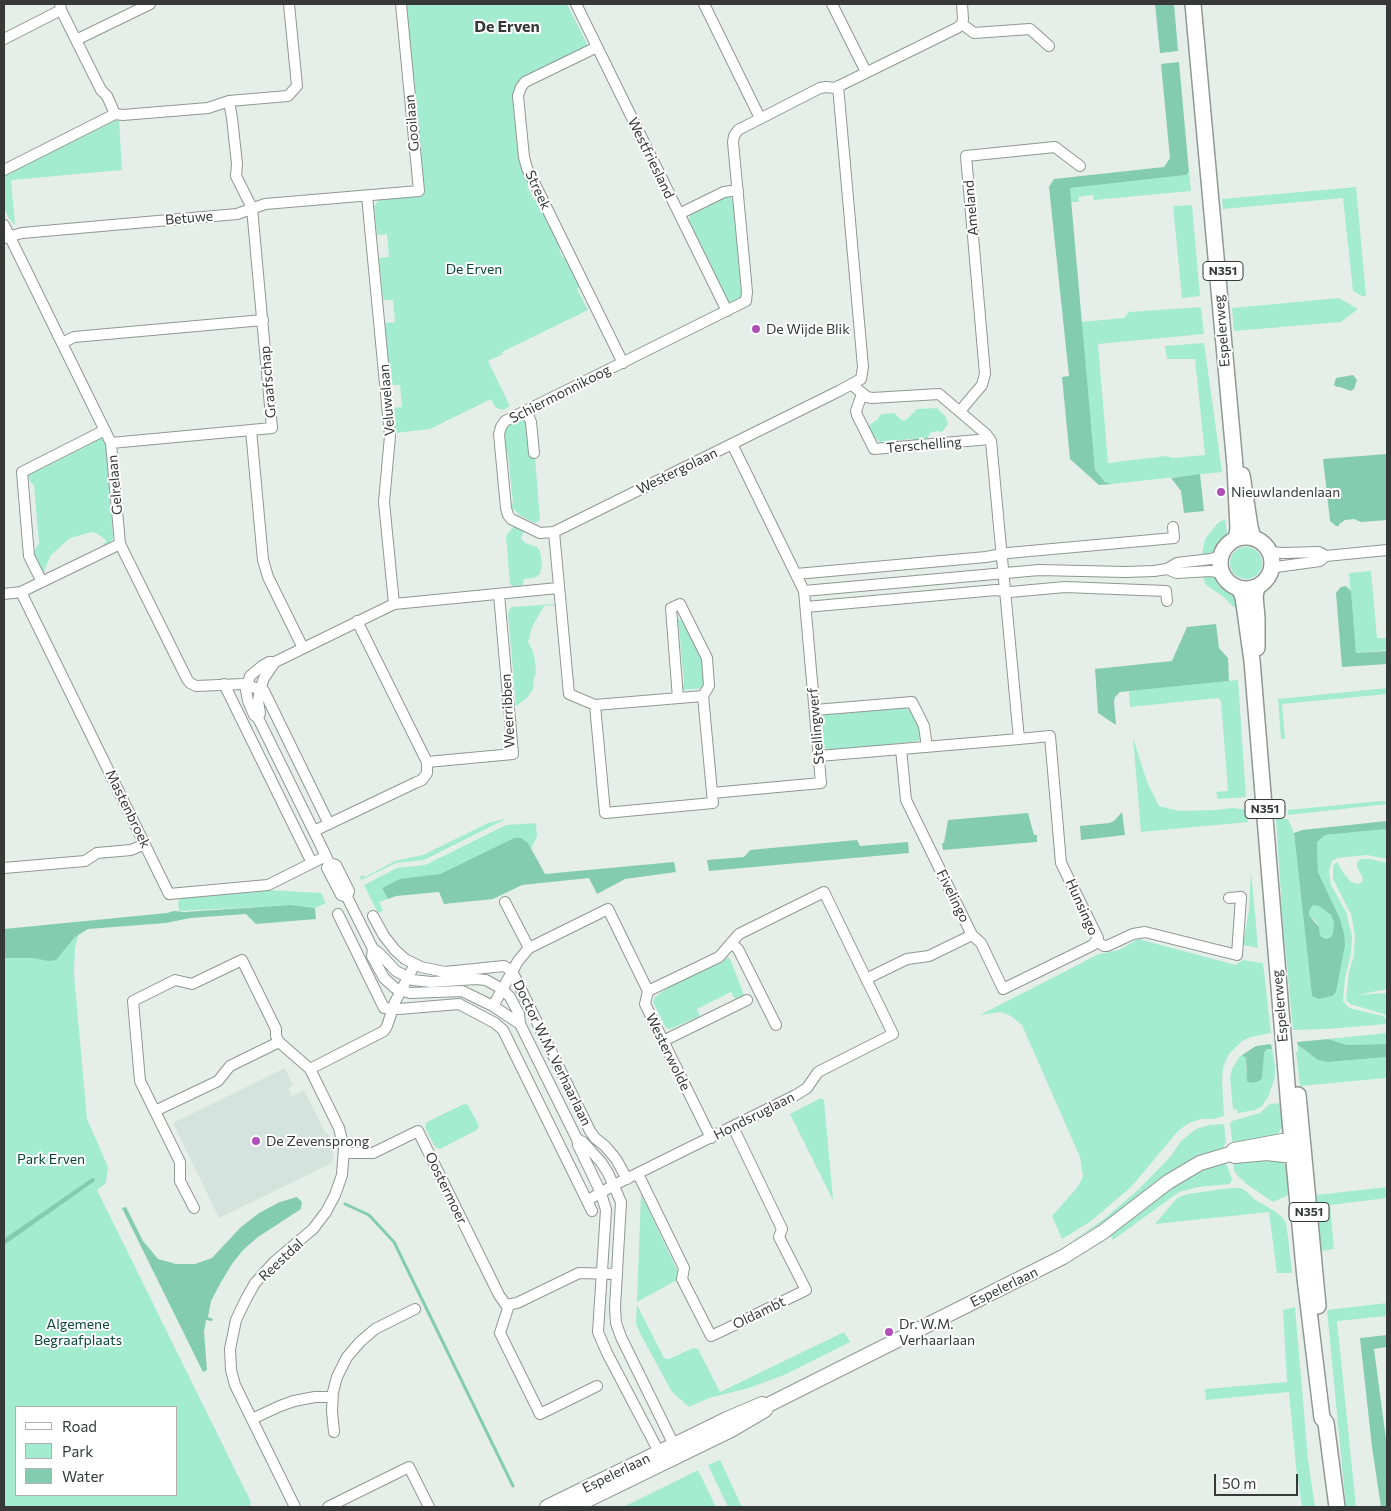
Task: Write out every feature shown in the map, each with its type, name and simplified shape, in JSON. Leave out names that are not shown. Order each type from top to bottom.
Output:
[{"type":"main road","name":"Espelerweg","points":[[1193,4],[1235,466],[1238,529],[1236,539]]},
{"type":"main road","name":"Espelerweg","points":[[1199,4],[1235,411],[1241,468],[1253,538]]},
{"type":"main road","points":[[1242,537],[1253,538],[1263,543],[1270,552],[1272,570],[1265,581],[1257,587],[1239,588],[1229,582],[1222,573],[1221,556],[1228,545],[1236,539],[1242,537]]},
{"type":"main road","name":"Espelerweg","points":[[1257,587],[1255,596],[1257,618],[1256,646],[1287,1032]]},
{"type":"main road","name":"Espelerweg","points":[[1239,588],[1243,597],[1252,661],[1289,1053],[1296,1147],[1329,1418],[1326,1423],[1337,1507]]},
{"type":"main road","name":"Espelerlaan","points":[[573,1507],[731,1430],[765,1410],[768,1405],[1047,1266],[1102,1232],[1180,1174],[1210,1159],[1230,1154],[1234,1150],[1296,1147]]},
{"type":"main road","name":"Espelerlaan","points":[[547,1507],[752,1408],[762,1404],[768,1405]]},
{"type":"street","points":[[76,40],[150,4]]},
{"type":"street","points":[[4,170],[115,114],[123,116],[208,108],[229,101],[288,96],[296,86],[289,4]]},
{"type":"street","name":"Gooilaan","points":[[368,196],[418,190],[402,4]]},
{"type":"street","name":"Westfriesland","points":[[576,4],[727,311]]},
{"type":"street","points":[[704,4],[760,118]]},
{"type":"street","points":[[832,4],[866,72]]},
{"type":"street","points":[[962,4],[962,24]]},
{"type":"street","points":[[4,39],[61,7],[101,90],[107,96],[115,114]]},
{"type":"street","points":[[679,214],[724,192],[738,190],[734,136],[739,129],[822,88],[838,86],[962,24]]},
{"type":"street","points":[[962,24],[974,34],[1030,29],[1049,46]]},
{"type":"street","name":"Streek","points":[[597,47],[525,82],[520,87],[518,96],[524,157],[528,171],[622,363]]},
{"type":"street","points":[[838,86],[863,367],[861,379],[852,385],[862,394]]},
{"type":"street","points":[[229,101],[235,146],[236,176],[252,208]]},
{"type":"street","name":"Ameland","points":[[960,411],[981,386],[985,371],[966,156],[1055,148],[1080,166]]},
{"type":"street","name":"Schiermonnikoog","points":[[554,532],[540,533],[535,531],[511,519],[506,512],[500,429],[507,419],[744,303],[746,299],[738,190]]},
{"type":"street","name":"Betuwe","points":[[7,238],[22,233],[237,214],[265,204],[368,196]]},
{"type":"street","name":"Veluwelaan","points":[[368,196],[390,436],[384,502],[394,604]]},
{"type":"street","name":"Graafschap","points":[[252,208],[272,428],[251,430],[264,565],[303,648]]},
{"type":"street","name":"Gelrelaan","points":[[4,226],[7,238],[111,442],[120,544],[188,681],[196,686],[247,685]]},
{"type":"street","points":[[62,343],[74,337],[263,320]]},
{"type":"street","name":"Westergolaan","points":[[554,532],[852,385]]},
{"type":"street","name":"Terschelling","points":[[862,394],[867,397],[876,398],[936,394],[944,397],[990,439],[874,449],[856,411],[862,394]]},
{"type":"street","points":[[526,410],[531,422],[534,453]]},
{"type":"street","points":[[42,582],[30,556],[22,472],[105,430]]},
{"type":"street","points":[[111,442],[251,430]]},
{"type":"street","points":[[819,756],[1019,739],[993,449],[990,439]]},
{"type":"street","points":[[732,444],[804,591],[1045,570],[1125,572],[1167,569],[1177,573],[1211,571],[1222,573]]},
{"type":"street","points":[[796,574],[986,558],[1002,554],[1174,538],[1173,527]]},
{"type":"street","points":[[554,532],[569,694],[595,705],[703,696]]},
{"type":"street","points":[[4,594],[21,592],[120,544]]},
{"type":"street","points":[[1272,570],[1276,567],[1320,561],[1326,556],[1387,550]]},
{"type":"street","points":[[1270,552],[1319,552],[1326,556]]},
{"type":"street","points":[[1167,569],[1177,563],[1221,556]]},
{"type":"street","points":[[806,607],[996,590],[1065,587],[1166,590],[1167,601]]},
{"type":"street","name":"Doctor W.M. Verhaarlaan","points":[[258,718],[260,713],[258,702],[260,690],[264,678],[276,662],[394,604],[558,588]]},
{"type":"street","name":"Stellingwerf","points":[[712,792],[821,783],[804,591]]},
{"type":"street","name":"Mastenbroek","points":[[21,592],[170,894],[268,885],[312,863],[328,859]]},
{"type":"street","name":"Weerribben","points":[[432,762],[513,754],[499,594]]},
{"type":"street","points":[[595,705],[605,813],[713,803],[703,696],[709,686],[707,658],[680,604],[670,608],[678,698]]},
{"type":"street","points":[[314,831],[422,780],[432,762],[357,621]]},
{"type":"street","name":"Doctor W.M. Verhaarlaan","points":[[276,662],[270,662],[259,667],[250,676],[246,693],[248,701],[328,859],[327,868],[341,895],[347,897],[372,949],[372,956],[384,978],[401,991],[414,993],[462,991],[493,1006],[520,1024]]},
{"type":"street","points":[[224,684],[312,863]]},
{"type":"street","points":[[247,685],[264,691],[329,824]]},
{"type":"street","points":[[815,710],[912,702],[924,726],[927,747]]},
{"type":"street","name":"Hunsingo","points":[[972,935],[980,944],[1003,989],[1093,945],[1098,938],[1061,863],[1050,736],[1019,739]]},
{"type":"street","name":"Fivelingo","points":[[866,979],[908,959],[929,956],[972,935],[906,800],[901,749]]},
{"type":"street","points":[[4,868],[85,861],[97,853],[130,850],[145,844]]},
{"type":"street","name":"Hondsruglaan","points":[[626,1179],[802,1092],[818,1072],[893,1034],[824,892],[739,934],[731,943]]},
{"type":"street","points":[[1096,941],[1108,946],[1133,934],[1145,932],[1237,955],[1241,898],[1229,898]]},
{"type":"street","points":[[505,902],[529,948]]},
{"type":"street","name":"Westerwolde","points":[[493,1006],[512,971],[529,948],[608,909],[648,991],[645,1004],[711,1138]]},
{"type":"street","name":"Doctor W.M. Verhaarlaan","points":[[373,916],[381,925],[395,950],[414,964],[438,971],[504,966],[512,971],[590,1131],[616,1159],[626,1179]]},
{"type":"street","points":[[338,919],[386,1009],[459,1004],[500,1026],[506,1034],[592,1210]]},
{"type":"street","points":[[648,991],[719,957],[731,943],[739,950],[776,1025]]},
{"type":"street","name":"Doctor W.M. Verhaarlaan","points":[[372,949],[379,953],[396,971],[408,978],[431,982],[483,979],[492,982],[510,997],[519,1014],[520,1024],[577,1139],[578,1145],[601,1193],[606,1210],[598,1326],[600,1338],[659,1452]]},
{"type":"street","points":[[194,1208],[180,1181],[180,1162],[140,1078],[133,1001],[175,980],[192,984],[196,983],[242,960],[276,1029],[276,1036],[279,1042],[310,1069],[339,1128],[344,1153]]},
{"type":"street","points":[[310,1069],[384,1032],[414,964]]},
{"type":"street","points":[[663,1041],[747,1000]]},
{"type":"street","points":[[155,1112],[218,1081],[230,1066],[279,1042]]},
{"type":"street","name":"Oldambt","points":[[638,1174],[684,1268],[682,1279],[711,1336],[806,1290],[779,1237],[782,1229],[733,1127]]},
{"type":"street","name":"Oostermoer","points":[[344,1153],[373,1153],[418,1131],[499,1296],[502,1301],[509,1305]]},
{"type":"street","name":"Doctor W.M. Verhaarlaan","points":[[577,1139],[583,1142],[601,1162],[614,1185],[622,1206],[615,1314],[617,1327],[674,1445]]},
{"type":"street","name":"Reestdal","points":[[295,1507],[235,1385],[229,1355],[236,1320],[249,1293],[260,1277],[306,1236],[326,1212],[340,1183],[344,1153]]},
{"type":"street","points":[[588,1200],[626,1179]]},
{"type":"street","points":[[597,1386],[540,1414],[500,1334],[509,1305],[522,1301],[577,1274],[617,1274]]},
{"type":"street","points":[[334,1432],[332,1397],[347,1357],[375,1329],[415,1309]]},
{"type":"street","points":[[252,1419],[294,1401],[315,1397],[332,1397]]},
{"type":"street","name":"Espelerlaan","points":[[659,1452],[672,1459],[674,1445]]},
{"type":"street","points":[[328,1507],[409,1467],[429,1507]]},
{"type":"shaded area","name":"De Zevensprong","points":[[285,1068],[293,1086],[288,1088],[292,1096],[304,1090],[325,1132],[328,1134],[334,1147],[332,1163],[219,1218],[173,1123]]},
{"type":"green space","name":"De Erven","points":[[406,4],[567,4],[587,44],[586,46],[523,78],[517,85],[514,94],[520,161],[529,184],[527,186],[534,200],[537,199],[561,248],[559,250],[563,258],[566,257],[580,287],[577,289],[588,310],[502,352],[503,354],[488,361],[510,406],[503,410],[496,408],[491,399],[430,429],[396,433],[392,408],[402,407],[400,385],[390,385],[385,323],[395,322],[393,300],[383,300],[379,258],[389,257],[387,234],[377,235],[374,207],[380,199],[423,195]]},
{"type":"green space","points":[[119,119],[122,170],[11,180],[15,225],[10,220],[4,208],[4,175]]},
{"type":"green space","points":[[1189,172],[1191,191],[1094,200],[1093,195],[1078,197],[1079,202],[1070,202],[1070,188],[1186,175]]},
{"type":"green space","points":[[1356,187],[1366,296],[1353,291],[1343,198],[1223,209],[1222,199]]},
{"type":"green space","points":[[728,196],[733,200],[734,205],[742,292],[740,299],[731,302],[726,300],[720,288],[721,286],[688,222],[691,213],[722,197]]},
{"type":"green space","points":[[1192,205],[1200,296],[1182,298],[1173,206]]},
{"type":"green space","points":[[1339,298],[1358,309],[1341,322],[1234,331],[1232,308]]},
{"type":"green space","points":[[1201,307],[1204,334],[1098,344],[1108,463],[1166,456],[1172,458],[1205,455],[1195,359],[1167,359],[1165,346],[1204,343],[1222,472],[1112,484],[1105,482],[1095,470],[1081,322],[1124,318],[1129,312]]},
{"type":"green space","points":[[937,408],[945,416],[948,424],[942,432],[930,433],[926,441],[915,442],[911,439],[887,441],[884,444],[884,441],[882,441],[880,445],[868,426],[877,420],[881,414],[894,413],[905,421],[917,409]]},
{"type":"green space","points":[[523,417],[528,423],[533,458],[535,458],[540,520],[535,523],[519,515],[513,508],[510,508],[513,503],[508,455],[505,452],[503,435],[507,425]]},
{"type":"green space","points":[[99,438],[103,439],[106,444],[113,538],[109,544],[104,546],[103,544],[106,540],[92,532],[70,538],[51,555],[43,574],[33,553],[39,543],[34,485],[30,482],[29,477],[27,477],[35,469],[39,470]]},
{"type":"green space","points":[[1225,519],[1227,533],[1220,546],[1215,551],[1202,555],[1205,539],[1218,523]]},
{"type":"green space","points":[[514,526],[524,531],[521,538],[525,543],[537,547],[540,551],[542,565],[540,574],[534,578],[524,579],[522,587],[514,587],[510,584],[506,536]]},
{"type":"green space","points":[[1246,547],[1252,548],[1257,552],[1261,557],[1261,569],[1257,574],[1252,578],[1246,579],[1240,578],[1235,574],[1231,569],[1230,563],[1231,557],[1235,552],[1240,548]]},
{"type":"green space","points":[[1371,571],[1377,638],[1387,638],[1387,650],[1356,653],[1349,573]]},
{"type":"green space","points":[[1203,576],[1213,576],[1223,582],[1233,592],[1239,608],[1232,606],[1226,599],[1205,584]]},
{"type":"green space","points":[[556,604],[544,606],[532,627],[528,642],[535,660],[536,674],[533,689],[527,698],[516,706],[508,613],[511,607]]},
{"type":"green space","points":[[678,618],[683,623],[685,622],[703,658],[704,688],[682,690],[681,686],[684,683],[679,627],[676,622]]},
{"type":"green space","points":[[1238,680],[1246,797],[1218,799],[1216,792],[1228,791],[1221,701],[1218,698],[1130,707],[1129,691]]},
{"type":"green space","points":[[1387,688],[1387,694],[1282,704],[1285,739],[1281,739],[1278,699]]},
{"type":"green space","points":[[902,707],[910,710],[919,727],[921,739],[918,741],[832,751],[824,748],[821,718],[825,713]]},
{"type":"green space","points":[[1133,738],[1147,782],[1159,806],[1179,811],[1233,808],[1247,810],[1248,822],[1141,832]]},
{"type":"green space","points":[[1387,802],[1387,804],[1288,815],[1288,810]]},
{"type":"green space","points":[[504,819],[424,860],[396,863],[361,880],[360,877],[363,875],[365,877],[395,861],[423,855],[488,823]]},
{"type":"green space","points":[[1276,819],[1288,819],[1294,833],[1312,996],[1336,992],[1339,970],[1340,919],[1318,872],[1317,841],[1325,835],[1387,829],[1387,859],[1367,855],[1337,858],[1332,861],[1329,872],[1331,885],[1346,912],[1352,936],[1343,1001],[1349,1008],[1383,1016],[1386,1024],[1293,1030],[1283,925]]},
{"type":"green space","points":[[536,823],[537,836],[531,849],[528,843],[514,838],[440,874],[382,888],[388,899],[379,902],[383,911],[378,913],[364,885],[397,868],[425,865],[506,825]]},
{"type":"green space","points":[[1360,859],[1387,863],[1387,989],[1357,995],[1387,993],[1387,1016],[1350,1004],[1346,1000],[1349,972],[1354,955],[1355,936],[1351,914],[1333,879],[1333,867],[1337,862],[1351,882],[1358,884],[1362,882],[1363,878],[1357,863]]},
{"type":"green space","points":[[1251,870],[1258,948],[1243,945],[1249,910]]},
{"type":"green space","points":[[269,890],[321,893],[326,903],[315,908],[291,905],[179,911],[178,902],[181,897]]},
{"type":"green space","points":[[1313,905],[1319,906],[1331,915],[1334,922],[1331,937],[1326,939],[1320,936],[1316,921],[1309,915]]},
{"type":"green space","points":[[4,932],[72,941],[79,933],[75,948],[74,974],[87,1119],[108,1167],[106,1183],[97,1190],[251,1502],[249,1507],[4,1507]]},
{"type":"green space","points":[[1138,939],[1236,965],[1243,960],[1263,963],[1271,1033],[1242,1041],[1229,1054],[1223,1067],[1224,1116],[1213,1119],[1201,1119],[1189,1123],[1179,1130],[1131,1187],[1091,1221],[1062,1239],[1052,1216],[1081,1181],[1083,1176],[1080,1157],[1022,1025],[1011,1016],[1001,1012],[980,1015],[1099,954],[1119,950]]},
{"type":"green space","points":[[728,957],[744,995],[735,999],[731,992],[697,1009],[700,1016],[670,1029],[666,1028],[653,1002],[655,997],[676,982],[715,963],[717,965]]},
{"type":"green space","points":[[1387,1033],[1387,1044],[1347,1045],[1328,1039]]},
{"type":"green space","points":[[1298,1046],[1328,1062],[1387,1057],[1387,1078],[1300,1086],[1296,1052],[1298,1052]]},
{"type":"green space","points":[[1267,1049],[1272,1049],[1275,1065],[1275,1077],[1268,1097],[1262,1106],[1255,1110],[1238,1113],[1237,1110],[1233,1109],[1230,1078],[1232,1069],[1242,1055],[1246,1058],[1246,1073]]},
{"type":"green space","points":[[821,1098],[824,1100],[833,1200],[790,1114]]},
{"type":"green space","points":[[1285,1103],[1284,1124],[1277,1135],[1233,1147],[1230,1124],[1232,1121],[1260,1113],[1270,1104]]},
{"type":"green space","points":[[464,1104],[468,1105],[479,1126],[477,1130],[440,1149],[435,1147],[425,1127],[427,1122]]},
{"type":"green space","points":[[1224,1124],[1226,1143],[1222,1149],[1201,1156],[1166,1174],[1115,1215],[1069,1243],[1104,1219],[1138,1190],[1171,1156],[1181,1141],[1196,1129],[1209,1125]]},
{"type":"green space","points":[[1251,1158],[1276,1160],[1283,1163],[1288,1168],[1293,1193],[1273,1202],[1248,1185],[1234,1170],[1234,1160]]},
{"type":"green space","points":[[1221,1162],[1225,1163],[1228,1168],[1232,1179],[1230,1184],[1198,1187],[1179,1192],[1113,1240],[1109,1234],[1170,1186],[1196,1171]]},
{"type":"green space","points":[[1387,1187],[1387,1198],[1330,1205],[1334,1249],[1321,1251],[1316,1195]]},
{"type":"green space","points":[[1240,1188],[1246,1191],[1254,1199],[1283,1218],[1286,1224],[1292,1273],[1277,1273],[1269,1212],[1155,1224],[1177,1198],[1188,1194]]},
{"type":"green space","points":[[641,1194],[678,1272],[677,1280],[637,1302]]},
{"type":"green space","points":[[1387,1303],[1387,1316],[1337,1321],[1356,1507],[1346,1507],[1327,1310]]},
{"type":"green space","points":[[637,1305],[664,1358],[669,1359],[693,1348],[698,1349],[720,1392],[844,1332],[850,1342],[784,1375],[749,1388],[709,1398],[689,1407],[672,1392],[641,1335],[636,1324]]},
{"type":"green space","points":[[1295,1307],[1308,1460],[1315,1507],[1302,1507],[1289,1392],[1206,1400],[1205,1389],[1287,1382],[1283,1310]]},
{"type":"green space","points":[[720,1460],[742,1507],[728,1507],[708,1465]]},
{"type":"green space","points":[[698,1470],[716,1507],[623,1507],[670,1484]]},
{"type":"water","points":[[1155,4],[1174,4],[1178,51],[1160,53]]},
{"type":"water","points":[[1179,62],[1189,172],[1186,175],[1070,188],[1095,470],[1105,482],[1112,484],[1099,485],[1070,459],[1062,377],[1069,376],[1049,187],[1054,179],[1164,167],[1170,158],[1161,64]]},
{"type":"water","points":[[1353,375],[1357,380],[1354,389],[1351,391],[1334,385],[1336,378]]},
{"type":"water","points":[[1387,454],[1387,520],[1361,522],[1354,519],[1345,520],[1339,526],[1336,526],[1330,521],[1323,459]]},
{"type":"water","points":[[1200,474],[1204,511],[1184,513],[1181,491],[1171,478]]},
{"type":"water","points":[[1346,586],[1351,591],[1356,653],[1387,651],[1387,664],[1342,667],[1336,593],[1341,587]]},
{"type":"water","points":[[1216,624],[1219,648],[1228,658],[1229,681],[1120,692],[1115,697],[1114,702],[1116,725],[1098,713],[1095,669],[1172,661],[1187,627]]},
{"type":"water","points":[[1122,812],[1125,835],[1081,840],[1080,826],[1109,823],[1114,821]]},
{"type":"water","points":[[1028,813],[1034,835],[1037,835],[1037,842],[943,850],[942,843],[944,843],[948,820]]},
{"type":"water","points":[[1387,821],[1387,829],[1325,835],[1317,842],[1318,872],[1340,919],[1345,945],[1336,992],[1332,996],[1319,999],[1312,996],[1294,833],[1302,830]],"holes":[[[1313,905],[1319,906],[1331,915],[1334,922],[1333,933],[1331,937],[1326,939],[1320,936],[1319,927],[1309,915]]]},
{"type":"water","points":[[514,838],[521,838],[528,843],[545,874],[674,862],[676,872],[625,879],[597,894],[589,878],[522,885],[493,899],[444,904],[439,892],[396,896],[388,899],[382,888],[400,879],[440,874]]},
{"type":"water","points":[[857,840],[860,846],[908,842],[909,853],[709,871],[707,860],[744,857],[750,850]]},
{"type":"water","points":[[291,905],[315,908],[316,919],[256,924],[246,914],[88,929],[75,937],[56,960],[4,958],[4,929],[174,911],[184,912]]},
{"type":"water","points":[[1328,1039],[1347,1045],[1387,1044],[1387,1057],[1328,1062],[1318,1060],[1298,1046],[1297,1042]]},
{"type":"water","points":[[1271,1044],[1272,1049],[1267,1049],[1264,1053],[1262,1078],[1259,1081],[1250,1083],[1247,1081],[1246,1058],[1242,1055],[1256,1046]]},
{"type":"water","points":[[92,1178],[95,1181],[4,1245],[4,1239]]},
{"type":"water","points":[[297,1197],[302,1202],[301,1209],[258,1237],[243,1250],[221,1282],[211,1301],[208,1317],[213,1319],[212,1321],[206,1320],[204,1332],[207,1370],[203,1372],[122,1208],[126,1207],[143,1241],[158,1259],[176,1264],[195,1264],[212,1258],[240,1228],[259,1213],[280,1202]]},
{"type":"water","points":[[1387,1335],[1387,1347],[1374,1349],[1387,1447],[1387,1507],[1381,1507],[1372,1447],[1360,1338]]},
{"type":"waterway","points":[[345,1204],[369,1215],[394,1242],[513,1486]]},
{"type":"place","name":"De Wijde Blik","points":[[756,329]]},
{"type":"place","name":"Nieuwlandenlaan","points":[[1221,492]]},
{"type":"place","name":"De Zevensprong","points":[[256,1141]]},
{"type":"place","name":"Dr. W.M. Verhaarlaan","points":[[889,1332]]},
{"type":"district","name":"De Erven","points":[[507,27]]},
{"type":"park label","name":"Park Erven","points":[[51,1159]]},
{"type":"park label","name":"Algemene Begraafplaats","points":[[78,1332]]}]
